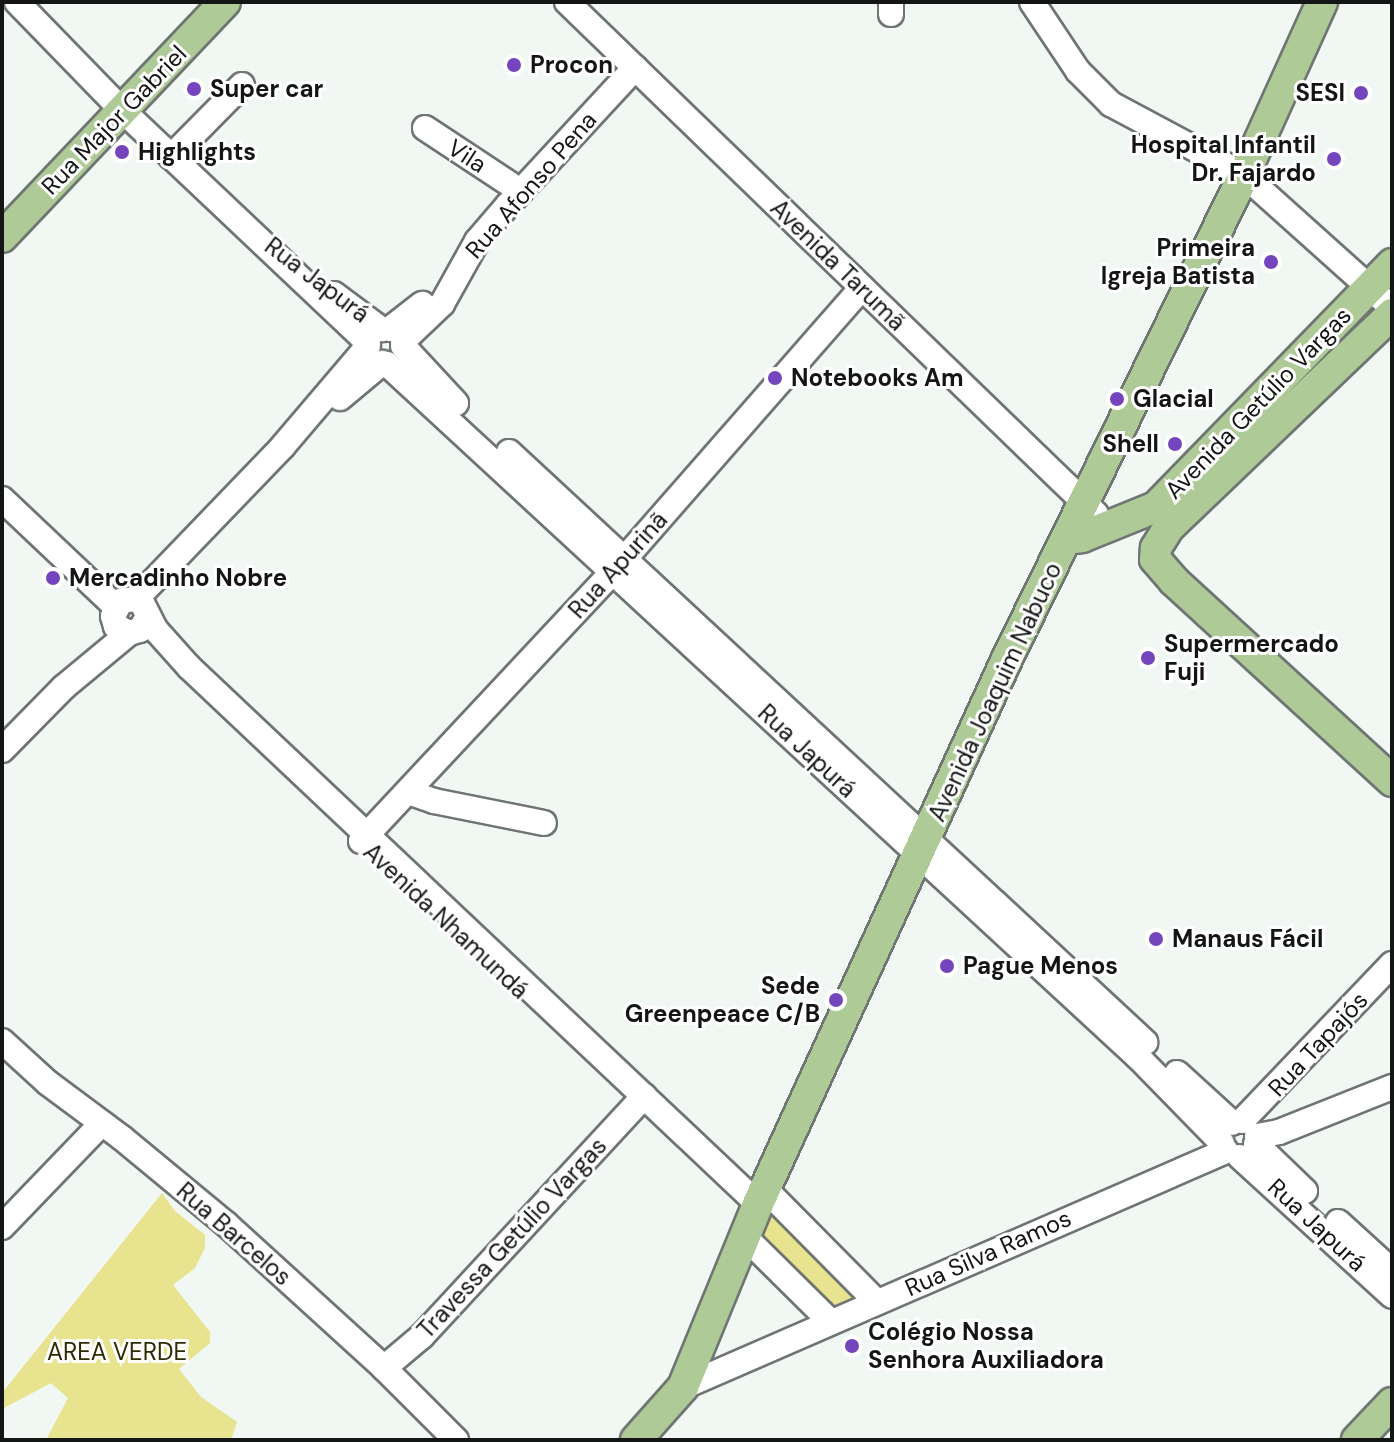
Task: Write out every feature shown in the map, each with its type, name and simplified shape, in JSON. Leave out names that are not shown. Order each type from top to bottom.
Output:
[{"type":"main road","name":"Rua Major Gabriel","points":[[2,237],[225,2]]},
{"type":"main road","name":"Avenida Joaquim Nabuco","points":[[683,1387],[755,1211],[1007,659],[1244,175],[1322,2]]},
{"type":"main road","name":"Avenida Getúlio Vargas","points":[[1068,539],[1110,527],[1156,507],[1184,482],[1392,264]]},
{"type":"main road","name":"Avenida Getúlio Vargas","points":[[1392,311],[1169,527],[1156,548],[1155,559],[1174,581],[1392,781]]},
{"type":"main road","name":"Rua Silva Ramos","points":[[636,1440],[683,1387]]},
{"type":"main road","points":[[1357,1440],[1392,1403]]},
{"type":"street","name":"Rua Japurá","points":[[17,2],[171,157],[385,345],[450,397],[619,566],[1239,1139],[1392,1271]]},
{"type":"street","name":"Avenida Tarumã","points":[[567,2],[1110,527]]},
{"type":"street","points":[[1032,2],[1078,71],[1111,104],[1244,175],[1370,287],[1392,311]]},
{"type":"street","name":"Rua Afonso Pena","points":[[2,750],[132,617],[427,299],[510,184],[629,63]]},
{"type":"street","name":"Rua Afonso Pena","points":[[473,238],[629,63]]},
{"type":"street","points":[[171,157],[242,85]]},
{"type":"street","name":"Vila","points":[[425,128],[510,184]]},
{"type":"street","name":"Rua Apurinã","points":[[364,838],[619,566],[862,288]]},
{"type":"street","name":"Avenida Nhamundá","points":[[2,499],[189,667],[755,1211],[877,1302]]},
{"type":"street","points":[[408,792],[434,801],[544,823]]},
{"type":"street","name":"Rua Tapajós","points":[[1239,1139],[1392,964]]},
{"type":"street","name":"Rua Barcelos","points":[[2,1041],[48,1083],[226,1224],[384,1368],[456,1440]]},
{"type":"street","name":"Rua Silva Ramos","points":[[683,1387],[1239,1139],[1279,1132],[1392,1087]]},
{"type":"street","name":"Travessa Getúlio Vargas","points":[[384,1368],[422,1336],[640,1100]]},
{"type":"street","points":[[2,1227],[102,1123]]},
{"type":"street","name":"Rua Japurá","points":[[1239,1139],[1392,1296]]},
{"type":"street","name":"Avenida Nhamundá","points":[[755,1211],[831,1322]]},
{"type":"green space","name":"AREA VERDE","points":[[162,1193],[175,1211],[205,1235],[205,1248],[195,1268],[173,1285],[210,1332],[210,1343],[179,1369],[201,1397],[237,1422],[231,1440],[46,1440],[68,1398],[51,1383],[2,1409],[2,1393]]},
{"type":"green space","points":[[766,1198],[869,1295],[830,1312],[750,1236]]},
{"type":"place","name":"Procon","points":[[514,65]]},
{"type":"place","name":"Super car","points":[[194,89]]},
{"type":"place","name":"SESI","points":[[1361,93]]},
{"type":"place","name":"Highlights","points":[[122,152]]},
{"type":"place","name":"Hospital Infantil Dr. Fajardo","points":[[1334,159]]},
{"type":"place","name":"Primeira Igreja Batista","points":[[1271,262]]},
{"type":"place","name":"Notebooks Am","points":[[775,378]]},
{"type":"place","name":"Glacial","points":[[1117,399]]},
{"type":"place","name":"Shell","points":[[1175,444]]},
{"type":"place","name":"Mercadinho Nobre","points":[[53,578]]},
{"type":"place","name":"Supermercado Fuji","points":[[1148,658]]},
{"type":"place","name":"Manaus Fácil","points":[[1156,939]]},
{"type":"place","name":"Pague Menos","points":[[947,966]]},
{"type":"place","name":"Sede Greenpeace C/B","points":[[836,1000]]},
{"type":"place","name":"Colégio Nossa Senhora Auxiliadora","points":[[852,1346]]}]
